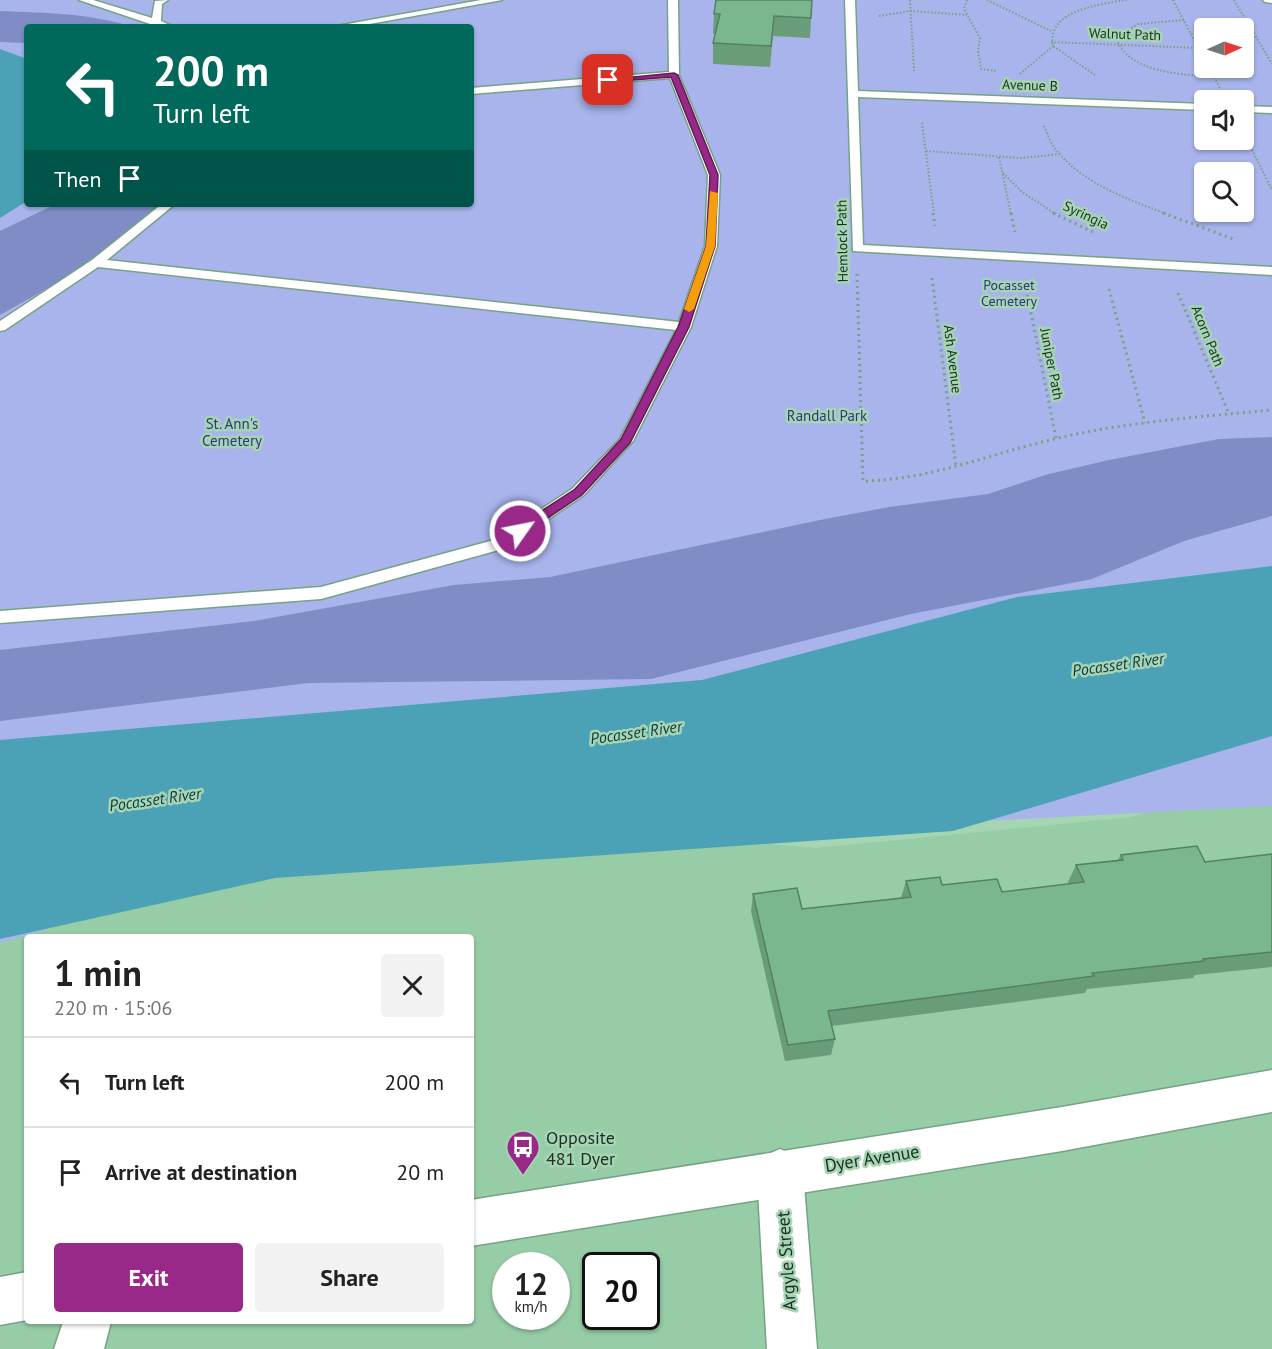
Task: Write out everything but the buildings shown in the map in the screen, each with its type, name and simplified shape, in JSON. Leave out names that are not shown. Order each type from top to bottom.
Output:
[{"type":"main road","name":"Dyer Avenue","points":[[474,1223],[780,1172],[1062,1129],[1272,1091]]},
{"type":"main road","name":"Argyle Street","points":[[780,1172],[792,1349]]},
{"type":"main road","points":[[0,1301],[24,1297]]},
{"type":"main road","points":[[79,1349],[86,1324]]},
{"type":"lane","points":[[84,0],[161,24]]},
{"type":"lane","points":[[156,22],[158,3],[163,0]]},
{"type":"lane","points":[[354,24],[497,0]]},
{"type":"lane","points":[[0,617],[321,592],[500,544],[578,492],[626,441],[684,327],[711,246],[714,175],[674,75],[673,0]]},
{"type":"lane","name":"Hemlock Path","points":[[850,0],[857,248]]},
{"type":"lane","points":[[474,91],[674,75]]},
{"type":"lane","name":"Avenue B","points":[[854,94],[1194,107]]},
{"type":"lane","points":[[1254,109],[1272,110]]},
{"type":"lane","points":[[0,327],[96,263],[165,207]]},
{"type":"lane","points":[[857,248],[1272,271]]},
{"type":"lane","points":[[96,263],[684,327]]},
{"type":"path","name":"Ash Avenue","points":[[910,0],[913,68],[926,151],[934,254],[956,466]]},
{"type":"path","points":[[967,0],[964,9],[980,38],[978,51],[981,69],[1018,77],[1037,101],[1045,129],[1060,154],[1102,185],[1127,198],[1244,244]]},
{"type":"path","points":[[987,0],[1051,31]]},
{"type":"path","points":[[1103,79],[1053,46],[1051,31],[1056,23],[1070,15],[1107,3],[1127,0]]},
{"type":"path","points":[[1173,0],[1194,39]]},
{"type":"path","points":[[1234,0],[1272,64]]},
{"type":"path","points":[[851,17],[868,18],[910,11],[967,15]]},
{"type":"path","points":[[1184,20],[1137,24],[1123,29],[1116,38],[1117,44],[1126,55],[1144,64],[1194,73]]},
{"type":"path","name":"Walnut Path","points":[[1051,42],[1194,48]]},
{"type":"path","points":[[1018,77],[1022,70],[1053,46]]},
{"type":"path","points":[[1252,150],[1272,190]]},
{"type":"path","points":[[926,151],[999,157],[1045,158],[1060,154]]},
{"type":"path","name":"Juniper Path","points":[[999,157],[1056,438]]},
{"type":"path","name":"Syringia","points":[[1002,173],[1034,200],[1098,234]]},
{"type":"path","name":"Hemlock Path","points":[[857,248],[863,481],[887,482],[956,466]]},
{"type":"path","points":[[1102,262],[1145,423]]},
{"type":"path","name":"Acorn Path","points":[[1167,266],[1228,414]]},
{"type":"path","points":[[956,466],[1056,438],[1145,423],[1272,410]]},
{"type":"shaded area","points":[[0,11],[84,16],[123,24],[24,24],[24,43],[0,42]]},
{"type":"shaded area","points":[[50,207],[161,207],[101,258],[0,315],[0,231]]},
{"type":"shaded area","points":[[1272,437],[1272,516],[1184,541],[1092,579],[911,614],[651,679],[308,683],[0,721],[0,650],[254,621],[454,585],[550,577],[820,520],[889,507],[988,494],[1045,475],[1109,460],[1219,439]]},
{"type":"shaded area","points":[[1272,755],[1272,1349],[0,1349],[0,935],[194,882],[670,836],[816,848],[1132,817],[1259,771]]},
{"type":"green space","name":"Randall Park","points":[[0,0],[1272,0],[1272,806],[293,857],[31,934],[24,934],[24,936],[0,943]]},
{"type":"water","points":[[0,49],[24,58],[24,203],[0,218]]},
{"type":"water","name":"Pocasset River","points":[[1272,566],[1272,736],[953,831],[275,878],[0,939],[0,740],[702,680],[1017,597]]},
{"type":"slow traffic","points":[[689,309],[711,246],[713,193]]},
{"type":"place","name":"Opposite 481 Dyer","points":[[523,1176]]},
{"type":"route","points":[[520,531],[578,492],[626,441],[684,327],[711,246],[714,175],[674,75],[608,80]]},
{"type":"park label","name":"Pocasset Cemetery","points":[[1009,294]]},
{"type":"park label","name":"St. Ann's Cemetery","points":[[232,432]]}]
